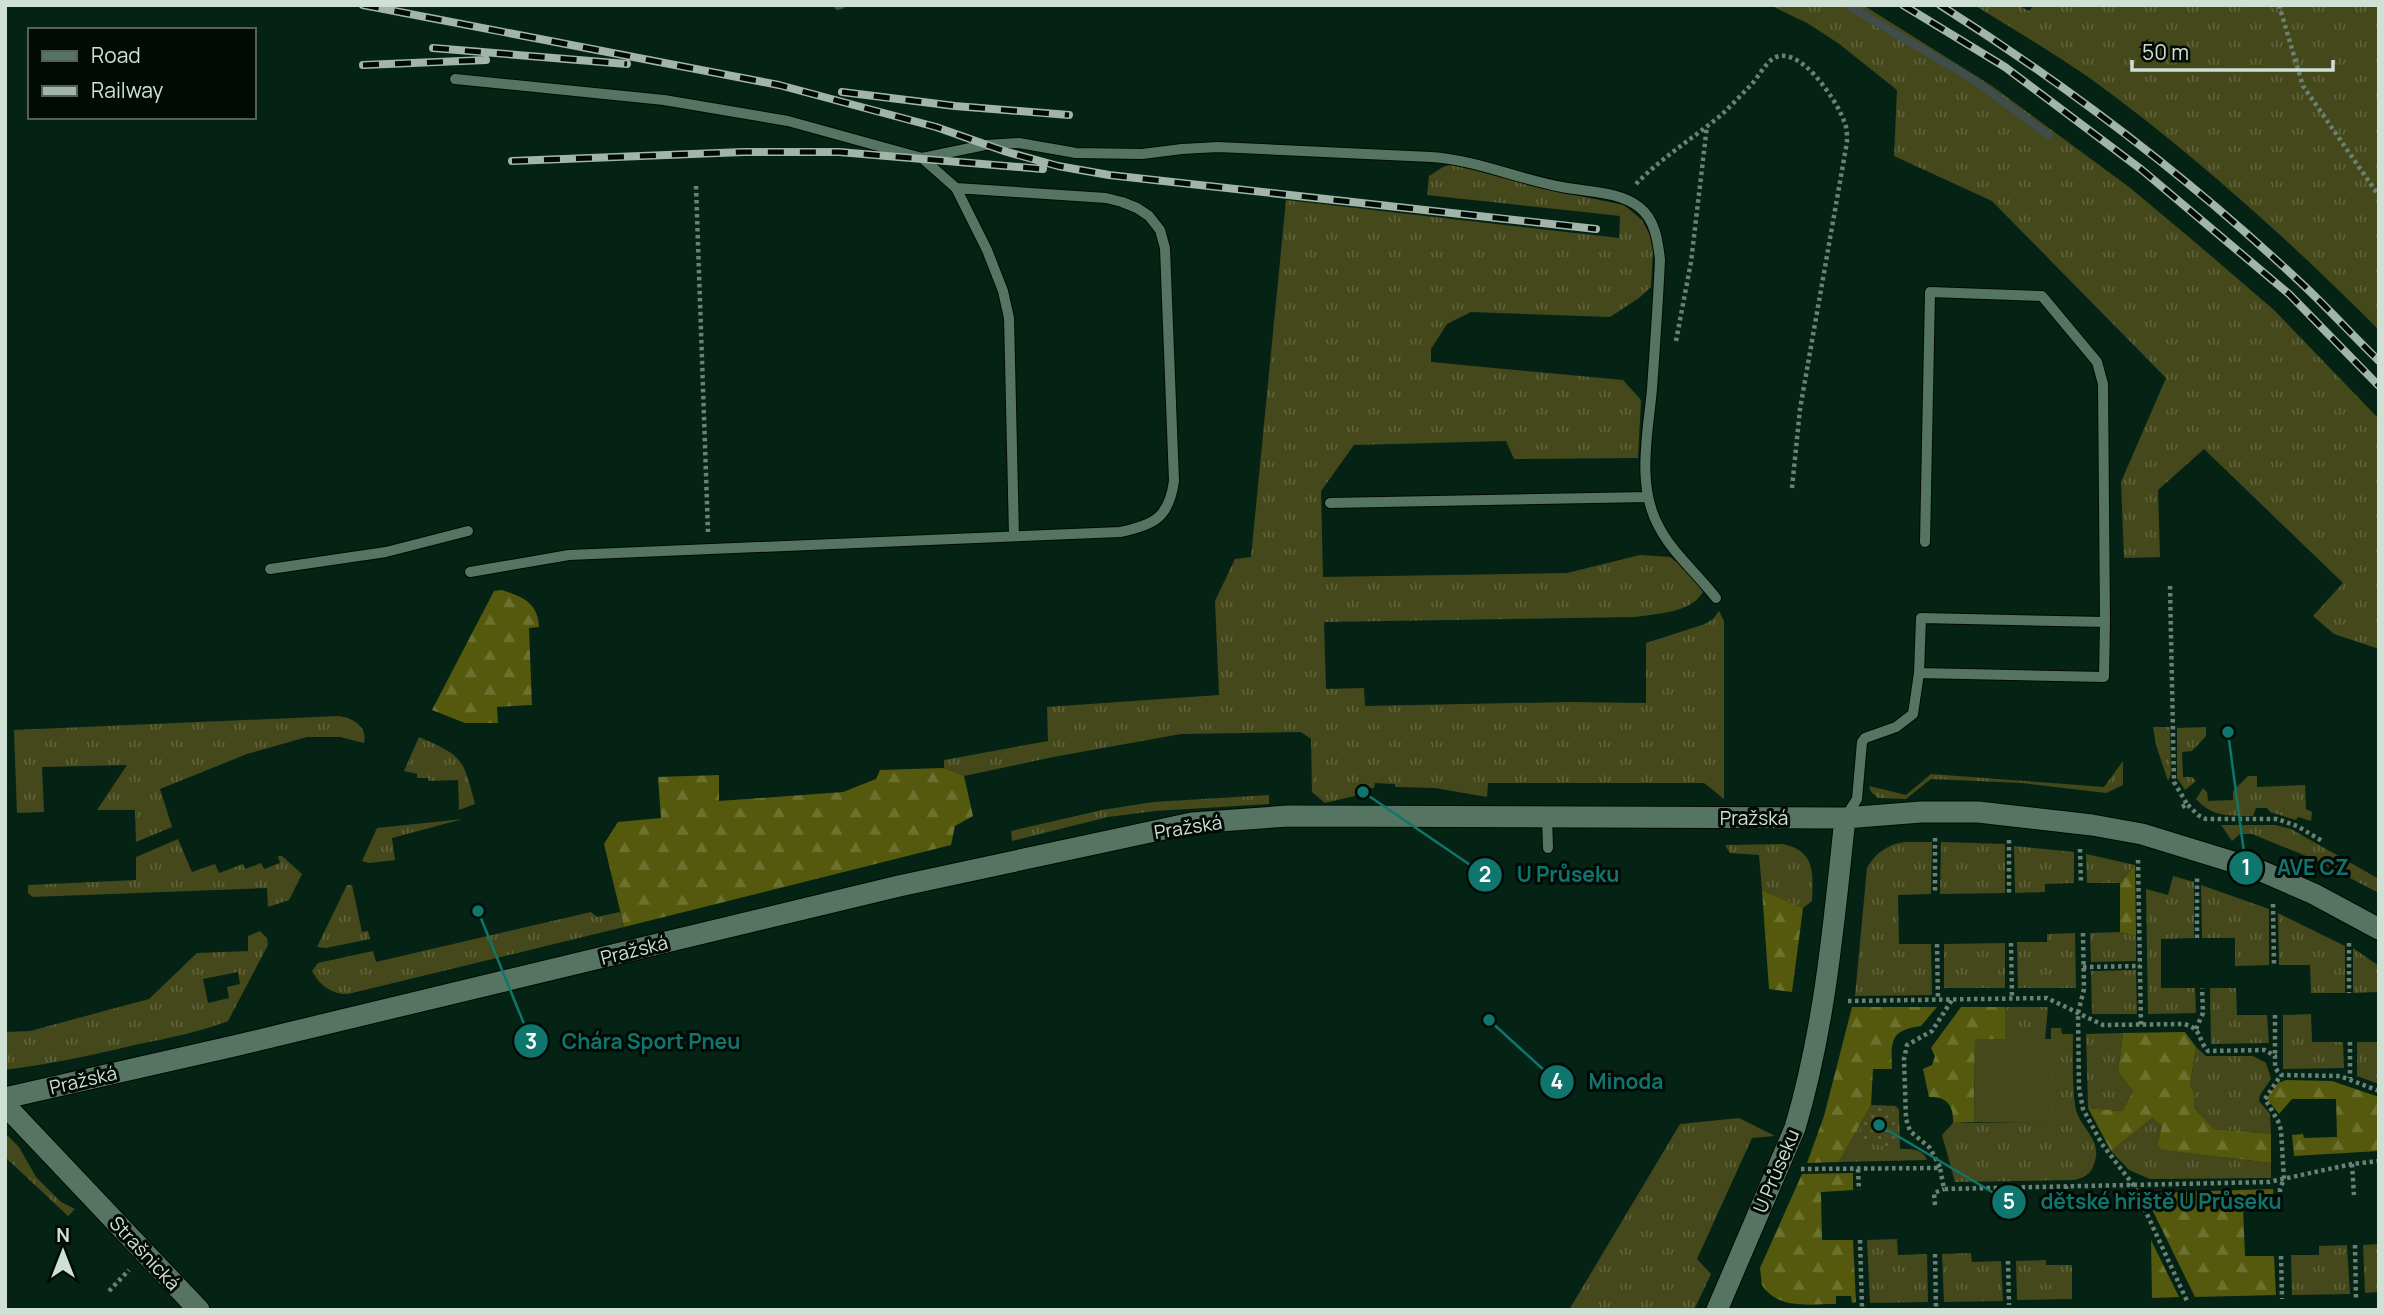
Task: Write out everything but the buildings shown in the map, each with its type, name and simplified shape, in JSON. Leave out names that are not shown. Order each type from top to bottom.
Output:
[{"type":"street","name":"Pražská","points":[[5,1098],[234,1046],[899,886],[1192,823],[1288,816],[1845,818],[1921,812],[1978,813],[2080,823],[2142,834],[2259,870],[2314,894],[2379,929]]},
{"type":"street","name":"U Průseku","points":[[1717,1310],[1795,1128],[1801,1108],[1826,995],[1845,818]]},
{"type":"street","name":"Strašnická","points":[[5,1105],[199,1310]]},
{"type":"lane","points":[[454,79],[664,100],[789,121],[922,158],[956,188],[1003,291],[1009,318],[1014,536]]},
{"type":"lane","points":[[922,158],[985,145],[1019,143],[1085,154],[1142,154],[1218,147],[1451,158],[1562,187],[1625,198],[1641,208],[1651,222],[1658,241],[1660,260],[1646,460],[1648,497],[1658,527],[1671,547],[1716,598]]},
{"type":"lane","points":[[470,572],[569,555],[1120,532],[1154,522],[1166,511],[1172,497],[1174,481],[1165,248],[1160,230],[1149,216],[1137,208],[1106,198],[956,188]]},
{"type":"lane","points":[[1919,673],[2104,677],[2103,384],[2098,362],[2042,296],[1930,292],[1925,542]]},
{"type":"lane","points":[[1330,503],[1648,497]]},
{"type":"lane","points":[[271,569],[386,552],[468,531]]},
{"type":"lane","points":[[1845,818],[1857,799],[1862,742],[1865,738],[1896,727],[1913,714],[1919,673],[1921,618],[2105,622]]},
{"type":"lane","points":[[1547,816],[1548,848]]},
{"type":"path","points":[[2279,5],[2303,86],[2379,196]]},
{"type":"path","points":[[1625,198],[1650,171],[1707,126],[1755,81],[1771,59],[1784,56],[1804,64],[1834,100],[1846,123],[1847,142],[1800,410],[1792,488]]},
{"type":"path","points":[[1673,352],[1691,262],[1707,126]]},
{"type":"path","points":[[696,186],[708,548]]},
{"type":"path","points":[[2170,586],[2174,782],[2184,805],[2207,819],[2277,819],[2297,826],[2324,842]]},
{"type":"path","points":[[1935,838],[1935,894]]},
{"type":"path","points":[[2009,840],[2009,893]]},
{"type":"path","points":[[2080,849],[2081,883]]},
{"type":"path","points":[[2138,860],[2141,1025]]},
{"type":"path","points":[[2197,876],[2197,938]]},
{"type":"path","points":[[2273,905],[2273,965]]},
{"type":"path","points":[[2082,933],[2084,989],[2078,1013],[2079,1088],[2082,1109],[2102,1144],[2134,1186],[2187,1301]]},
{"type":"path","points":[[2011,943],[2012,999]]},
{"type":"path","points":[[2349,943],[2349,992]]},
{"type":"path","points":[[1937,944],[1938,1000]]},
{"type":"path","points":[[2083,967],[2140,966]]},
{"type":"path","points":[[2196,1029],[2203,1013],[2202,988]]},
{"type":"path","points":[[1848,1002],[2047,998],[2103,1025],[2184,1024],[2196,1029],[2208,1051],[2265,1050],[2275,1056]]},
{"type":"path","points":[[1944,1189],[1940,1168],[1930,1147],[1914,1136],[1906,1119],[1904,1059],[1907,1045],[1932,1031],[1953,1000]]},
{"type":"path","points":[[2275,1015],[2275,1068],[2281,1075],[2350,1078],[2379,1091]]},
{"type":"path","points":[[2350,1042],[2350,1078]]},
{"type":"path","points":[[2280,1206],[2280,1189],[2284,1179],[2281,1130],[2265,1099],[2281,1075]]},
{"type":"path","points":[[1935,1205],[1934,1193],[1944,1189],[2269,1182],[2352,1164],[2379,1161]]},
{"type":"path","points":[[2352,1164],[2354,1195]]},
{"type":"path","points":[[1799,1169],[1940,1168]]},
{"type":"path","points":[[1858,1169],[1859,1190]]},
{"type":"path","points":[[2053,1198],[2066,1195],[2066,1186]]},
{"type":"path","points":[[2007,1188],[2008,1211]]},
{"type":"path","points":[[1860,1240],[1862,1308]]},
{"type":"path","points":[[2355,1245],[2356,1298]]},
{"type":"path","points":[[1935,1254],[1936,1307]]},
{"type":"path","points":[[2281,1256],[2282,1299]]},
{"type":"path","points":[[2008,1261],[2010,1305]]},
{"type":"path","points":[[109,1291],[135,1264]]},
{"type":"green space","points":[[1770,5],[1863,5],[1992,86],[2129,187],[2274,310],[2379,419],[2379,649],[2334,634],[2313,616],[2343,583],[2204,449],[2158,490],[2160,557],[2124,558],[2121,482],[2166,378],[1992,201],[1894,156],[1897,90],[1838,43],[1807,23]]},
{"type":"green space","points":[[1974,5],[2018,5],[2029,11],[2034,5],[2379,5],[2379,330],[2311,263],[2167,137],[2077,69]]},
{"type":"green space","points":[[1453,164],[1551,190],[1624,205],[1642,220],[1650,235],[1653,251],[1651,287],[1610,317],[1471,312],[1447,324],[1431,349],[1431,362],[1623,380],[1641,400],[1638,458],[1514,459],[1506,441],[1354,445],[1321,491],[1323,577],[1567,573],[1640,555],[1670,557],[1704,590],[1699,598],[1684,608],[1636,617],[1324,622],[1326,689],[1364,688],[1365,706],[1646,703],[1646,643],[1705,624],[1719,611],[1724,621],[1724,799],[1704,783],[1488,783],[1487,797],[1435,788],[1395,787],[1395,784],[1375,783],[1374,788],[1356,788],[1355,796],[1325,803],[1312,792],[1311,739],[1301,732],[1181,734],[964,776],[944,768],[944,760],[1048,741],[1047,707],[1219,695],[1215,601],[1235,559],[1251,557],[1286,200],[1619,238],[1620,216],[1427,195],[1429,176]]},
{"type":"green space","points":[[502,590],[528,602],[538,619],[539,627],[529,628],[532,705],[497,707],[498,723],[465,723],[432,710],[494,591]]},
{"type":"green space","points":[[339,716],[362,728],[364,743],[340,737],[307,737],[247,754],[160,789],[172,827],[136,842],[135,810],[97,810],[127,765],[42,767],[44,812],[17,813],[14,730]]},
{"type":"green space","points":[[2153,727],[2170,727],[2171,774],[2168,781],[2156,745]]},
{"type":"green space","points":[[2206,727],[2206,736],[2192,751],[2182,752],[2183,777],[2192,777],[2196,781],[2185,790],[2177,778],[2177,728]]},
{"type":"green space","points":[[419,737],[445,749],[459,760],[475,804],[459,810],[458,780],[429,781],[428,778],[417,778],[417,774],[404,771]]},
{"type":"green space","points":[[2123,761],[2123,785],[2106,793],[2022,783],[1931,779],[1906,799],[1878,798],[1869,786],[1906,795],[1931,774],[2104,787]]},
{"type":"green space","points":[[944,768],[964,776],[973,816],[955,826],[951,845],[624,927],[604,844],[618,822],[661,818],[658,777],[719,775],[719,801],[843,792],[876,779],[880,770]]},
{"type":"green space","points":[[2248,776],[2257,776],[2257,787],[2305,785],[2306,809],[2312,812],[2311,821],[2298,817],[2296,820],[2270,812],[2267,808],[2256,808],[2253,816],[2222,814],[2208,809],[2196,799],[2203,788],[2207,792],[2208,801],[2233,800],[2233,791]]},
{"type":"green space","points":[[1269,795],[1269,804],[1155,811],[1108,817],[1012,841],[1011,831],[1102,810],[1153,802]]},
{"type":"green space","points":[[463,819],[392,838],[395,860],[369,863],[362,861],[377,828]]},
{"type":"green space","points":[[2221,825],[2275,825],[2291,829],[2379,879],[2379,893],[2311,858],[2252,834],[2240,834],[2232,841]]},
{"type":"green space","points":[[178,839],[192,872],[215,864],[219,873],[243,864],[245,869],[261,863],[264,869],[280,863],[278,856],[282,856],[302,874],[289,900],[268,907],[267,888],[32,897],[28,893],[28,885],[136,880],[136,857]]},
{"type":"green space","points":[[1905,842],[1932,842],[1931,894],[1898,895],[1899,944],[1931,944],[1932,995],[1855,996],[1867,868],[1883,850]]},
{"type":"green space","points":[[1941,842],[2005,844],[2005,893],[1940,894]]},
{"type":"green space","points":[[1783,844],[1802,852],[1810,865],[1812,901],[1803,908],[1762,890],[1759,855],[1730,853],[1725,845]]},
{"type":"green space","points":[[2014,846],[2074,852],[2074,883],[2045,884],[2045,892],[2015,893]]},
{"type":"green space","points":[[2086,854],[2135,865],[2120,883],[2087,883]]},
{"type":"green space","points":[[2135,865],[2136,936],[2120,932],[2120,883]]},
{"type":"green space","points":[[2173,876],[2194,882],[2194,938],[2161,939],[2161,988],[2195,988],[2196,1013],[2148,1014],[2146,889],[2168,895]]},
{"type":"green space","points":[[347,885],[352,885],[362,932],[368,931],[370,939],[326,948],[317,947]]},
{"type":"green space","points":[[2201,885],[2269,909],[2269,965],[2235,966],[2235,938],[2202,938]]},
{"type":"green space","points":[[1762,890],[1803,908],[1792,992],[1769,989]]},
{"type":"green space","points":[[591,912],[597,917],[620,912],[624,927],[348,994],[327,988],[318,981],[312,971],[318,963],[373,951],[376,962]]},
{"type":"green space","points":[[2278,913],[2345,946],[2345,993],[2311,993],[2310,965],[2279,965]]},
{"type":"green space","points":[[260,931],[267,938],[268,945],[228,1021],[105,1052],[5,1070],[5,1032],[30,1031],[149,999],[197,953],[248,951],[248,936]],"holes":[[[238,972],[240,984],[227,987],[229,998],[208,1003],[203,979]]]},
{"type":"green space","points":[[2120,932],[2136,936],[2136,961],[2091,962],[2090,933]]},
{"type":"green space","points":[[2075,933],[2076,988],[2018,988],[2017,942],[2047,942],[2047,934]]},
{"type":"green space","points":[[2005,943],[2005,988],[1944,988],[1944,944]]},
{"type":"green space","points":[[2353,948],[2379,966],[2379,992],[2353,993]]},
{"type":"green space","points":[[2136,970],[2137,1014],[2092,1014],[2091,971]]},
{"type":"green space","points":[[2210,988],[2236,988],[2237,1015],[2267,1015],[2269,1043],[2211,1044]]},
{"type":"green space","points":[[1852,1007],[1937,1007],[1921,1026],[1903,1030],[1895,1038],[1892,1069],[1873,1069],[1871,1105],[1839,1162],[1807,1163],[1824,1116]]},
{"type":"green space","points":[[1961,1007],[2005,1007],[2005,1039],[1975,1039],[1974,1122],[1953,1123],[1948,1103],[1940,1098],[1929,1097],[1923,1069],[1932,1065],[1935,1056],[1931,1048]]},
{"type":"green space","points":[[2005,1007],[2048,1007],[2045,1039],[2005,1039]]},
{"type":"green space","points":[[2311,1014],[2312,1042],[2343,1042],[2344,1068],[2283,1069],[2283,1015]]},
{"type":"green space","points":[[2051,1028],[2061,1028],[2062,1034],[2073,1034],[2075,1105],[2096,1147],[2091,1170],[2084,1177],[2074,1180],[1955,1182],[1942,1135],[1953,1123],[2050,1122]]},
{"type":"green space","points":[[2185,1032],[2196,1047],[2190,1085],[2194,1092],[2194,1108],[2214,1129],[2271,1134],[2271,1163],[2162,1150],[2157,1146],[2162,1126],[2152,1118],[2111,1151],[2088,1108],[2122,1111],[2133,1091],[2118,1072],[2123,1033]]},
{"type":"green space","points":[[2123,1033],[2118,1072],[2133,1091],[2122,1111],[2088,1108],[2086,1034]]},
{"type":"green space","points":[[1975,1039],[2051,1039],[2051,1123],[1974,1122]]},
{"type":"green space","points":[[2357,1042],[2379,1042],[2379,1084],[2357,1076]]},
{"type":"green space","points":[[2196,1047],[2206,1056],[2253,1056],[2266,1063],[2271,1079],[2259,1101],[2270,1114],[2271,1134],[2214,1129],[2194,1108],[2194,1092],[2190,1085]]},
{"type":"green space","points":[[2286,1080],[2332,1081],[2379,1097],[2379,1151],[2294,1156],[2292,1135],[2303,1134],[2304,1138],[2337,1137],[2336,1099],[2292,1099],[2279,1114],[2267,1099],[2278,1083]]},
{"type":"green space","points":[[1871,1105],[1896,1106],[1899,1110],[1900,1149],[1919,1151],[1927,1160],[1839,1162]]},
{"type":"green space","points":[[1874,1107],[1895,1110],[1896,1137],[1893,1148],[1867,1141],[1863,1137],[1862,1126]]},
{"type":"green space","points":[[1739,1118],[1775,1136],[1752,1138],[1697,1259],[1711,1274],[1694,1310],[1569,1310],[1680,1124]]},
{"type":"green space","points":[[2152,1118],[2162,1126],[2157,1146],[2162,1150],[2271,1163],[2271,1178],[2150,1179],[2129,1170],[2111,1151]]},
{"type":"green space","points":[[5,1133],[19,1147],[36,1177],[61,1202],[75,1209],[68,1216],[5,1157]]},
{"type":"green space","points":[[1853,1173],[1853,1190],[1821,1192],[1822,1240],[1853,1240],[1856,1302],[1852,1303],[1851,1296],[1836,1296],[1836,1304],[1805,1305],[1777,1299],[1762,1285],[1760,1268],[1802,1174]]},
{"type":"green space","points":[[2273,1189],[2274,1206],[2243,1207],[2245,1256],[2274,1256],[2276,1295],[2195,1297],[2147,1199],[2148,1193]]},
{"type":"green space","points":[[1897,1239],[1898,1255],[1927,1254],[1928,1302],[1870,1303],[1867,1240]]},
{"type":"green space","points":[[2151,1240],[2179,1297],[2152,1298]]},
{"type":"green space","points":[[2379,1244],[2379,1292],[2365,1293],[2363,1245]]},
{"type":"green space","points":[[2347,1245],[2350,1294],[2292,1295],[2291,1255],[2319,1255],[2319,1246]]},
{"type":"green space","points":[[1971,1253],[1972,1262],[2001,1261],[2003,1301],[1944,1302],[1942,1254]]},
{"type":"green space","points":[[2046,1260],[2046,1265],[2072,1265],[2072,1299],[2017,1300],[2016,1261]]},
{"type":"waterway","points":[[1847,5],[1971,78],[2049,135]]},
{"type":"railway","points":[[363,5],[779,85],[936,127],[1007,152],[1058,166],[1109,175],[1596,229]]},
{"type":"railway","points":[[1903,5],[2005,67],[2142,170],[2289,294],[2379,386]]},
{"type":"railway","points":[[1940,5],[2035,68],[2171,170],[2300,282],[2379,361]]},
{"type":"railway","points":[[433,48],[627,64]]},
{"type":"railway","points":[[363,65],[486,60]]},
{"type":"railway","points":[[842,92],[955,106],[1069,115]]},
{"type":"railway","points":[[512,161],[744,152],[839,152],[1043,169]]},
{"type":"place","name":"AVE CZ","points":[[2228,732]]},
{"type":"place","name":"U Průseku","points":[[1363,792]]},
{"type":"place","name":"Chára Sport Pneu","points":[[478,911]]},
{"type":"place","name":"Minoda","points":[[1489,1020]]},
{"type":"place","name":"dětské hřiště U Průseku","points":[[1879,1125]]}]
